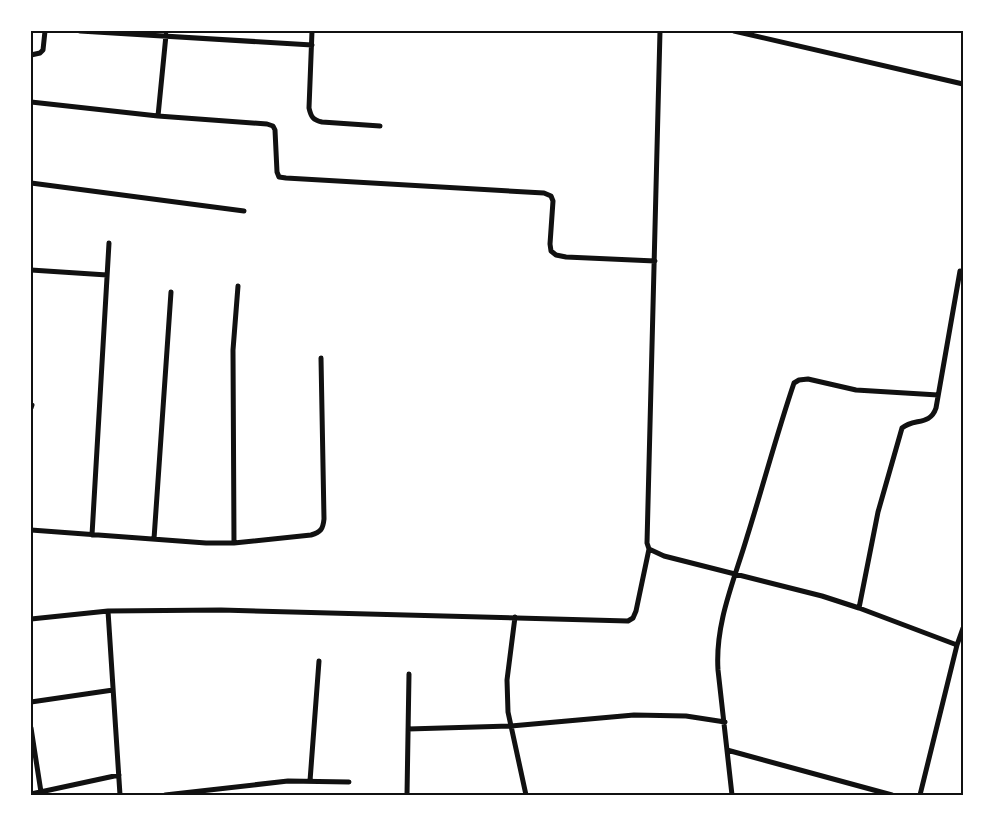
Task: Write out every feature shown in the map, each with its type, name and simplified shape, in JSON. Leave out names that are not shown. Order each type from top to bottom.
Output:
[{"type":"street","points":[[31,55],[40,54],[43,50],[45,31]]},
{"type":"street","points":[[80,31],[312,45]]},
{"type":"street","points":[[204,31],[204,38]]},
{"type":"street","points":[[312,31],[310,116],[315,121],[380,126]]},
{"type":"street","points":[[31,619],[108,611],[278,611],[515,617],[619,622],[628,621],[633,618],[649,549],[647,543],[660,31]]},
{"type":"street","points":[[734,31],[963,84]]},
{"type":"street","points":[[158,116],[166,35]]},
{"type":"street","points":[[31,102],[158,116],[267,124],[273,126],[276,137],[277,172],[279,176],[286,178],[544,193],[551,196],[553,201],[550,244],[551,251],[556,255],[655,260]]},
{"type":"street","points":[[31,183],[244,211]]},
{"type":"street","points":[[92,535],[109,243]]},
{"type":"street","points":[[31,270],[107,276]]},
{"type":"street","points":[[859,608],[874,526],[902,428],[934,415],[960,271]]},
{"type":"street","points":[[234,543],[233,350],[238,286]]},
{"type":"street","points":[[154,539],[171,292]]},
{"type":"street","points":[[31,530],[206,543],[234,543],[310,535],[319,532],[324,527],[321,358]]},
{"type":"street","points":[[732,795],[717,651],[724,609],[737,573],[794,383],[799,380],[808,379],[856,390],[938,396]]},
{"type":"street","points":[[649,549],[664,556],[737,573],[859,608],[957,645]]},
{"type":"street","points":[[108,611],[120,795]]},
{"type":"street","points":[[515,617],[507,680],[508,712],[526,795]]},
{"type":"street","points":[[920,795],[957,645],[963,628]]},
{"type":"street","points":[[310,781],[320,661]]},
{"type":"street","points":[[407,795],[409,674]]},
{"type":"street","points":[[31,702],[114,690]]},
{"type":"street","points":[[408,729],[511,726],[634,715],[686,716],[724,722]]},
{"type":"street","points":[[31,728],[41,792]]},
{"type":"street","points":[[727,750],[892,795]]},
{"type":"street","points":[[31,794],[119,775]]},
{"type":"street","points":[[165,795],[280,782],[349,782]]}]
